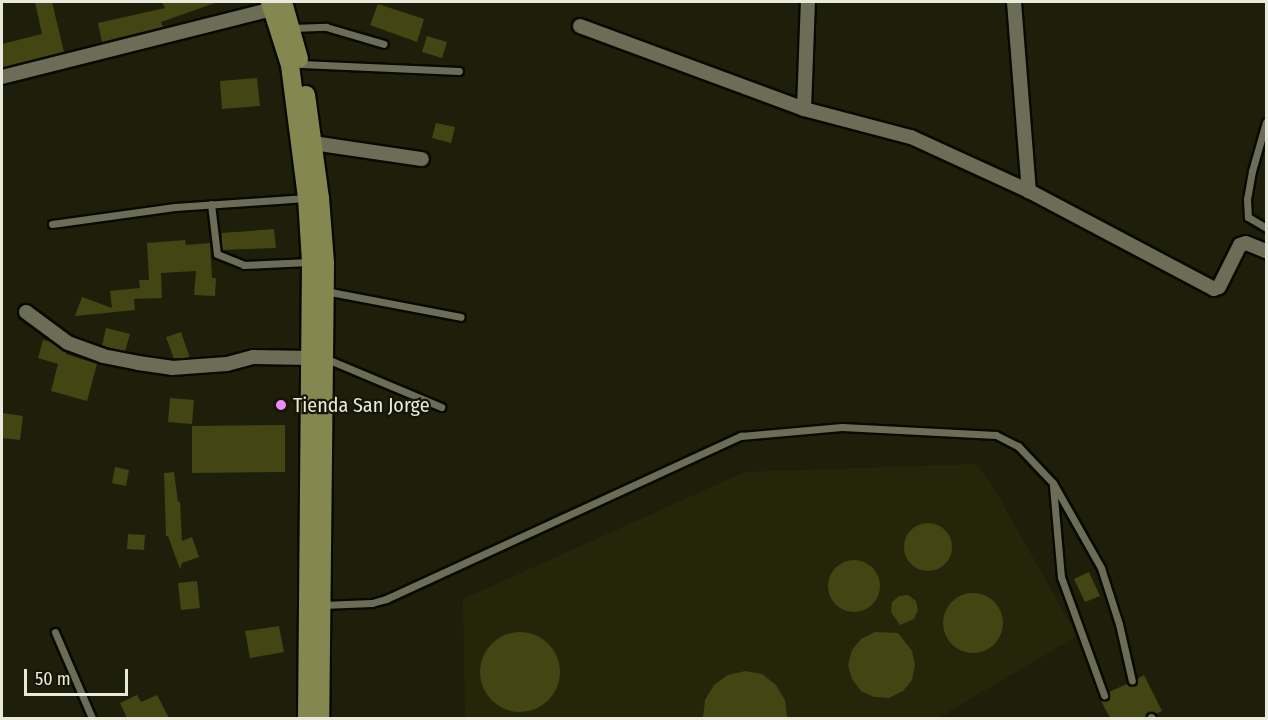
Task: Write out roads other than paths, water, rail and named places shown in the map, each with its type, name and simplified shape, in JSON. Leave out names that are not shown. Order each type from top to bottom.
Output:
[{"type":"main road","points":[[278,4],[292,28],[301,64],[320,198],[325,291],[318,358],[306,604],[307,718]]},
{"type":"main road","points":[[278,4],[290,64],[307,198],[318,358],[320,718]]},
{"type":"street","points":[[804,109],[808,2]]},
{"type":"street","points":[[1014,2],[1029,191]]},
{"type":"street","points":[[2,77],[278,4]]},
{"type":"street","points":[[580,26],[804,109],[911,137],[1029,191],[1214,289],[1219,287],[1240,244],[1246,243],[1266,251]]},
{"type":"street","points":[[313,143],[422,159]]},
{"type":"street","points":[[26,312],[68,343],[103,356],[138,363],[172,368],[227,364],[254,357],[318,358]]},
{"type":"lane","points":[[292,28],[327,27],[384,44]]},
{"type":"lane","points":[[301,64],[459,71]]},
{"type":"lane","points":[[1266,122],[1252,171],[1247,199],[1248,218],[1266,228]]},
{"type":"lane","points":[[52,224],[211,204],[307,198]]},
{"type":"lane","points":[[211,204],[217,254],[244,265],[312,262]]},
{"type":"lane","points":[[325,291],[462,317]]},
{"type":"lane","points":[[318,358],[441,407]]},
{"type":"lane","points":[[320,604],[372,603],[386,599],[741,436],[842,427],[996,435],[1018,446],[1053,483],[1101,567],[1119,624],[1132,681]]},
{"type":"lane","points":[[1053,483],[1061,577],[1104,695]]},
{"type":"lane","points":[[55,632],[92,718]]},
{"type":"place","name":"Tienda San Jorge","points":[[281,405]]}]
